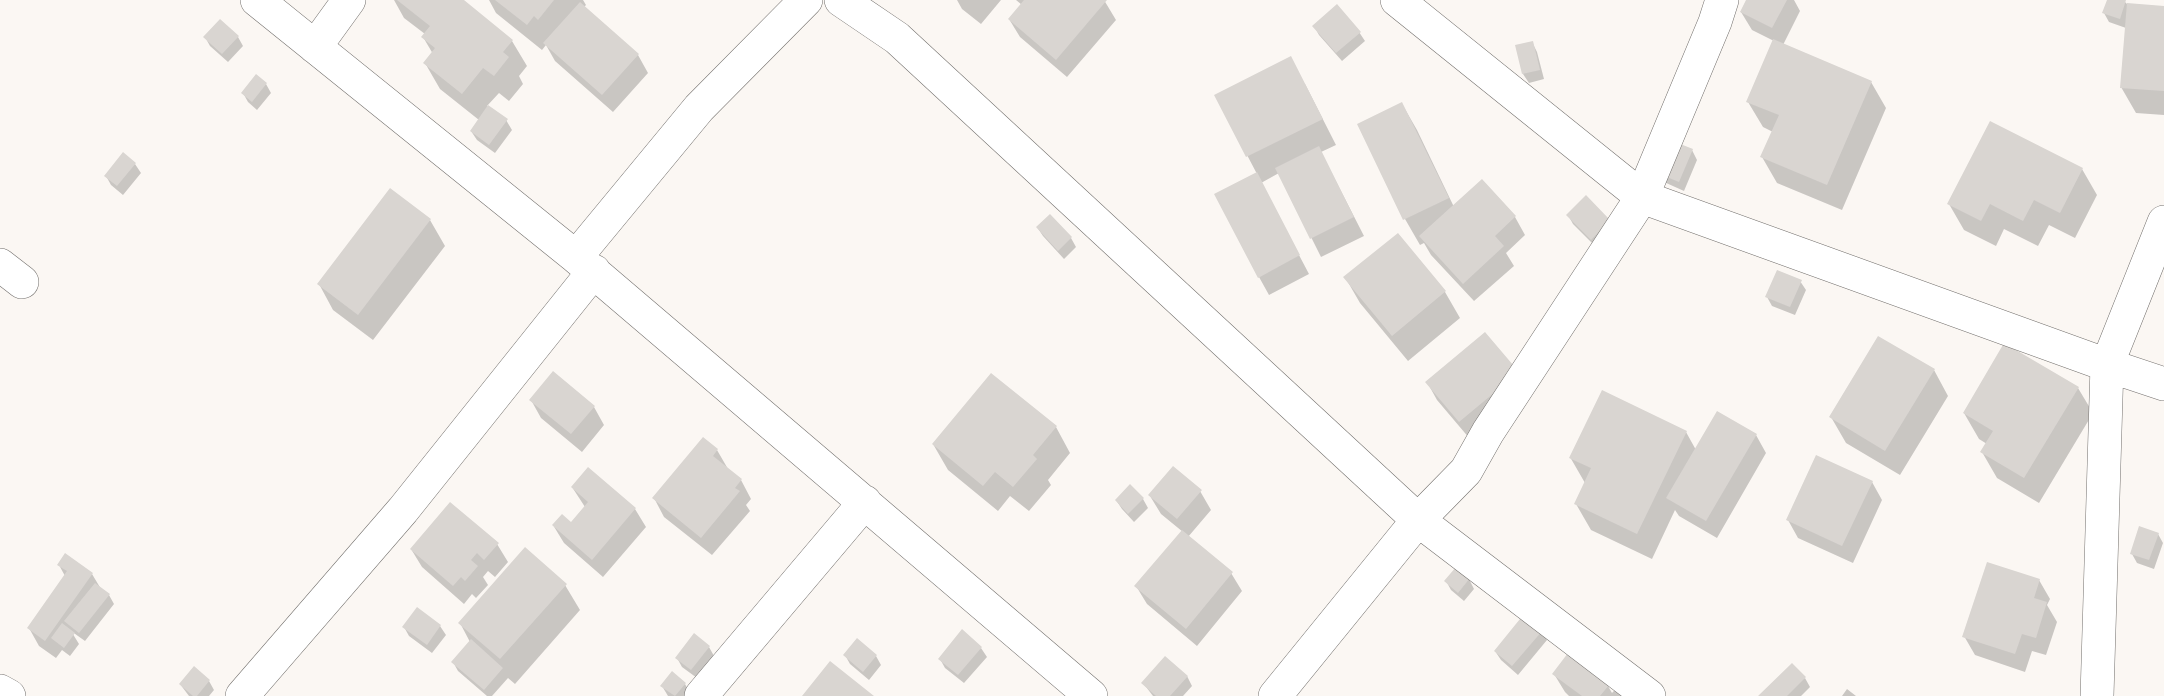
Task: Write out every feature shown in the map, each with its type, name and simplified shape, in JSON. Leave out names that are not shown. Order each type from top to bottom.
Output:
[{"type":"street","points":[[257,0],[585,264],[1091,696]]},
{"type":"street","points":[[315,47],[349,0]]},
{"type":"street","points":[[242,696],[403,510],[699,108],[806,0]]},
{"type":"street","points":[[841,0],[897,38],[1418,520],[1649,696]]},
{"type":"street","points":[[1397,0],[1642,197],[2164,384]]},
{"type":"street","points":[[1275,696],[1418,520],[1466,471],[1495,422],[1642,197],[1722,0]]},
{"type":"street","points":[[2097,696],[2107,365],[2164,222]]},
{"type":"street","points":[[701,696],[865,502]]},
{"type":"street","points":[[0,691],[9,696]]},
{"type":"building","points":[[397,0],[464,0],[513,40],[503,52],[509,57],[494,76],[483,68],[462,94],[423,63],[435,48],[421,37],[430,26]]},
{"type":"building","points":[[495,0],[554,0],[538,20],[534,16],[527,25]]},
{"type":"building","points":[[1024,0],[1107,0],[1056,60],[1008,19]]},
{"type":"building","points":[[1746,0],[1787,0],[1772,28],[1740,12]]},
{"type":"building","points":[[2107,0],[2126,0],[2120,19],[2102,13]]},
{"type":"building","points":[[580,2],[639,54],[602,95],[543,43]]},
{"type":"building","points":[[2127,3],[2164,6],[2164,91],[2120,88]]},
{"type":"building","points":[[1337,4],[1361,32],[1336,53],[1312,26]]},
{"type":"building","points":[[220,19],[239,36],[222,54],[203,37]]},
{"type":"building","points":[[1773,39],[1872,81],[1827,185],[1760,157],[1779,115],[1746,102]]},
{"type":"building","points":[[1533,41],[1540,70],[1522,74],[1515,45]]},
{"type":"building","points":[[1291,56],[1323,119],[1246,157],[1214,95]]},
{"type":"building","points":[[256,74],[267,83],[252,102],[241,93]]},
{"type":"building","points":[[1402,102],[1449,198],[1403,220],[1357,124]]},
{"type":"building","points":[[488,105],[508,119],[489,145],[470,131]]},
{"type":"building","points":[[1990,121],[2083,168],[2060,213],[2034,200],[2023,221],[1990,204],[1981,221],[1947,204]]},
{"type":"building","points":[[1670,140],[1693,149],[1679,182],[1657,173]]},
{"type":"building","points":[[1319,146],[1354,217],[1310,239],[1275,168]]},
{"type":"building","points":[[123,152],[136,163],[117,186],[104,176]]},
{"type":"building","points":[[1257,172],[1300,255],[1258,278],[1214,194]]},
{"type":"building","points":[[1482,179],[1516,216],[1495,236],[1504,246],[1463,284],[1419,236]]},
{"type":"building","points":[[390,188],[431,219],[358,315],[317,284]]},
{"type":"building","points":[[1586,195],[1610,220],[1591,240],[1566,215]]},
{"type":"building","points":[[1050,214],[1072,237],[1058,251],[1036,227]]},
{"type":"building","points":[[1398,233],[1446,291],[1392,336],[1343,277]]},
{"type":"building","points":[[1777,270],[1802,280],[1790,307],[1765,297]]},
{"type":"building","points":[[1485,332],[1519,372],[1459,422],[1425,382]]},
{"type":"building","points":[[1878,336],[1935,369],[1885,451],[1829,417]]},
{"type":"building","points":[[2004,343],[2079,387],[2024,478],[1980,452],[1993,431],[1963,413]]},
{"type":"building","points":[[553,371],[595,406],[571,434],[529,400]]},
{"type":"building","points":[[991,373],[1057,426],[1033,455],[1037,459],[1013,487],[995,472],[983,486],[932,444]]},
{"type":"building","points":[[1602,390],[1687,431],[1637,534],[1574,504],[1591,468],[1569,458]]},
{"type":"building","points":[[1717,411],[1757,434],[1706,521],[1666,498]]},
{"type":"building","points":[[703,437],[718,449],[713,456],[742,479],[735,488],[740,491],[701,538],[652,498]]},
{"type":"building","points":[[1816,455],[1873,481],[1842,546],[1786,520]]},
{"type":"building","points":[[1173,466],[1202,490],[1177,519],[1148,495]]},
{"type":"building","points":[[588,467],[636,508],[592,560],[552,525],[562,514],[571,522],[588,502],[571,487]]},
{"type":"building","points":[[1130,484],[1144,498],[1128,514],[1115,500]]},
{"type":"building","points":[[450,502],[499,543],[484,560],[477,553],[471,560],[478,566],[465,581],[461,577],[453,586],[410,549]]},
{"type":"building","points":[[2139,526],[2159,533],[2149,560],[2130,554]]},
{"type":"building","points":[[1182,530],[1233,572],[1186,629],[1134,586]]},
{"type":"building","points":[[525,547],[567,584],[500,659],[458,623]]},
{"type":"building","points":[[65,553],[93,573],[45,641],[27,628],[67,571],[57,565]]},
{"type":"building","points":[[1987,562],[2040,579],[2034,598],[2047,602],[2036,638],[2022,634],[2015,654],[1962,637]]},
{"type":"building","points":[[1456,567],[1470,578],[1458,593],[1444,581]]},
{"type":"building","points":[[95,583],[110,594],[79,633],[64,621]]},
{"type":"building","points":[[417,607],[441,625],[427,645],[402,627]]},
{"type":"building","points":[[1524,614],[1543,630],[1512,666],[1494,651]]},
{"type":"building","points":[[62,623],[75,633],[64,648],[51,638]]},
{"type":"building","points":[[962,629],[982,647],[958,675],[938,659]]},
{"type":"building","points":[[694,633],[710,646],[691,670],[675,658]]},
{"type":"building","points":[[857,638],[877,655],[863,672],[843,655]]},
{"type":"building","points":[[471,639],[503,668],[484,690],[451,662]]},
{"type":"building","points":[[1568,653],[1609,685],[1600,696],[1582,696],[1552,674]]},
{"type":"building","points":[[1165,656],[1188,676],[1170,696],[1156,696],[1141,683]]},
{"type":"building","points":[[830,661],[874,696],[802,696]]},
{"type":"building","points":[[1792,663],[1806,677],[1787,696],[1758,696]]},
{"type":"building","points":[[194,666],[210,680],[197,696],[193,696],[179,684]]},
{"type":"building","points":[[672,671],[686,683],[675,696],[660,686]]}]
